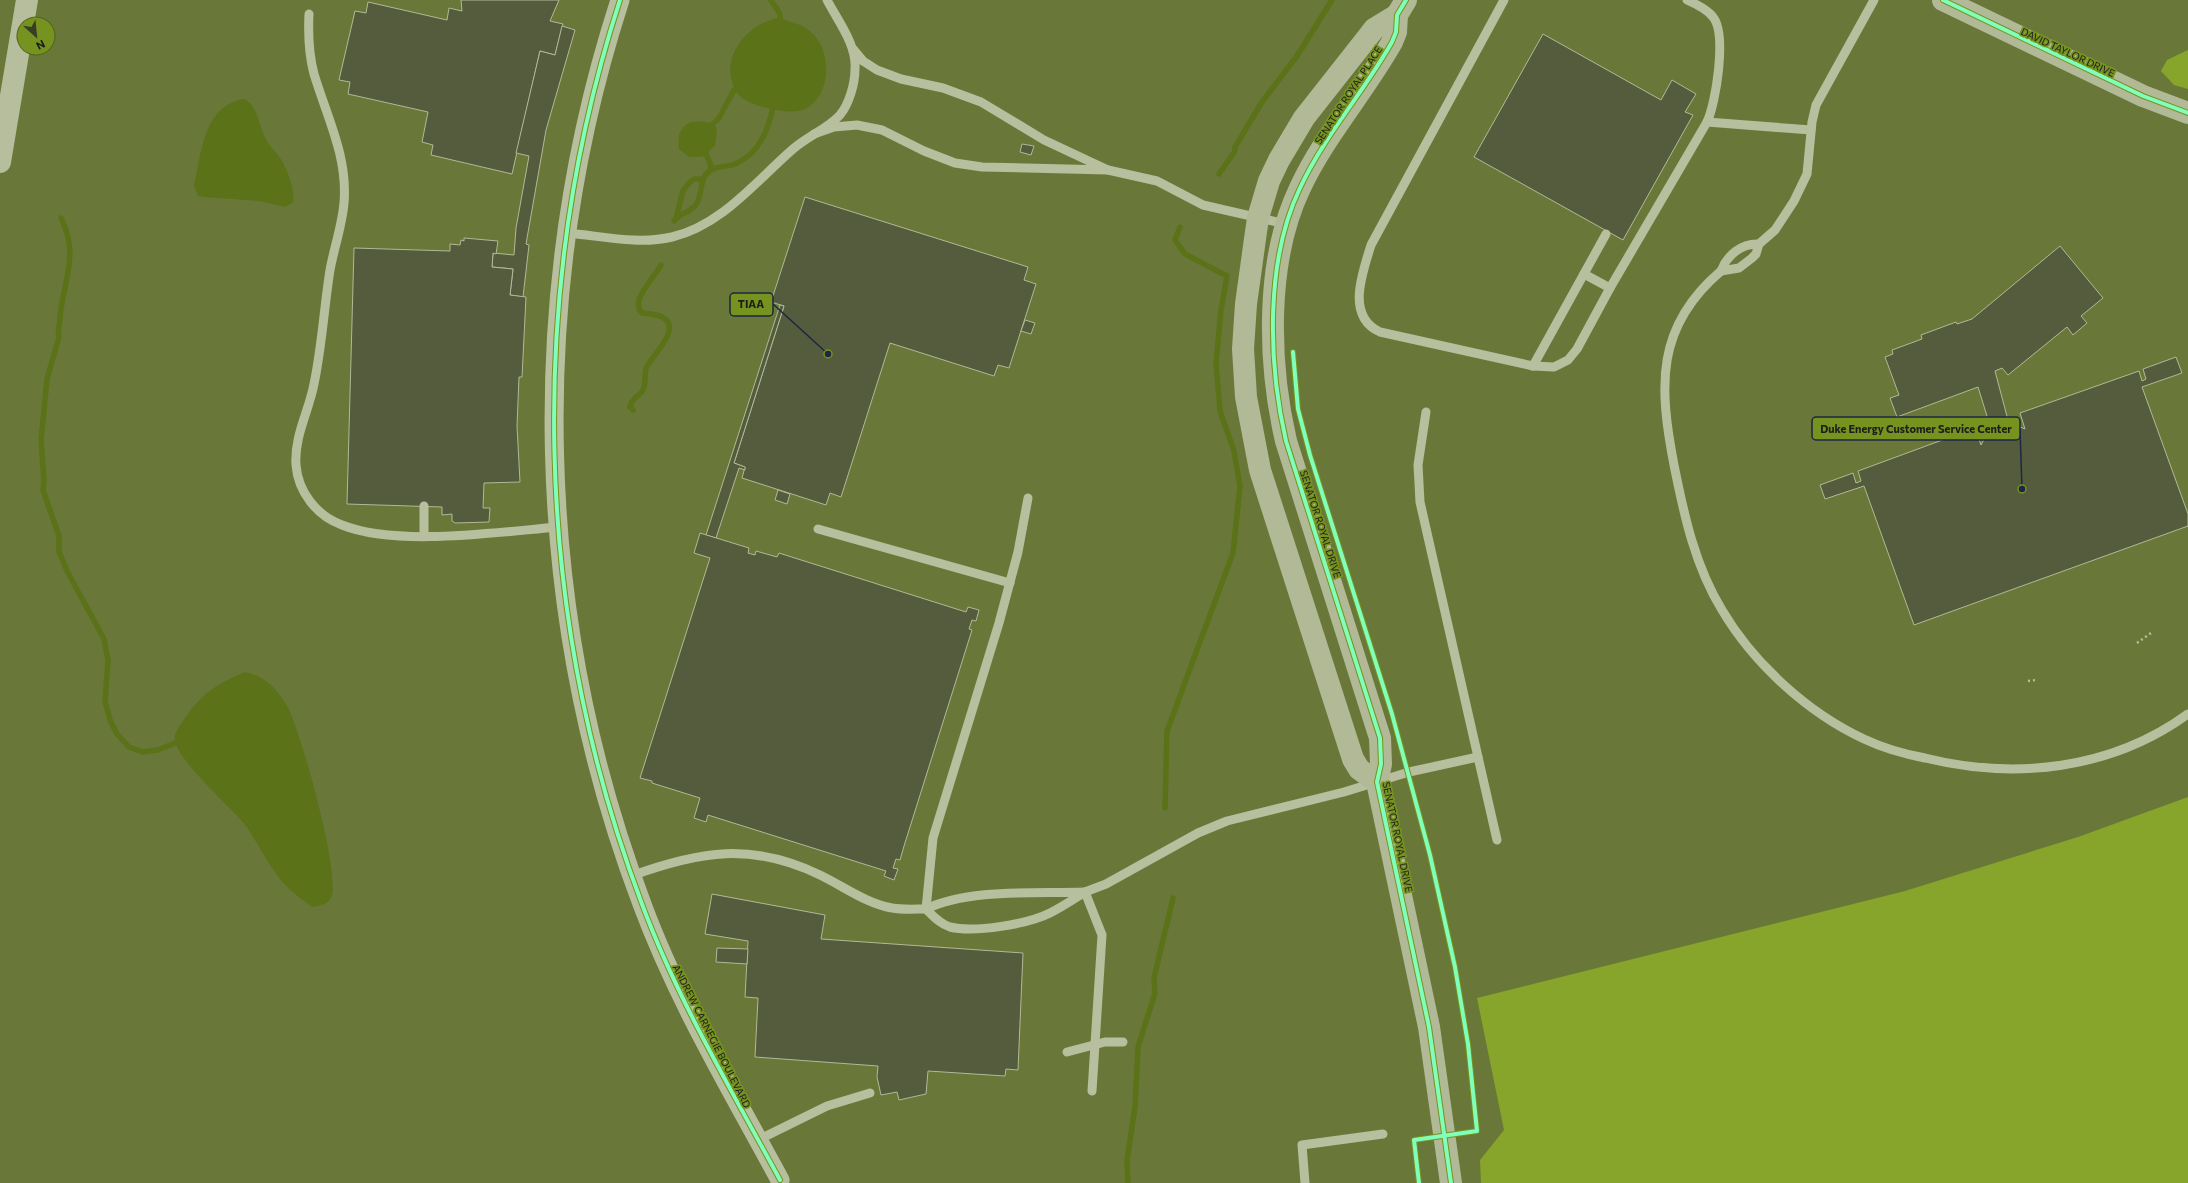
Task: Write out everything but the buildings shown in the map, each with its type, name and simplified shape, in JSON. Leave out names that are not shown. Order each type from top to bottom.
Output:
[{"type":"highway","points":[[0,162],[28,0]]},
{"type":"street","name":"ANDREW CARNEGIE BOULEVARD","points":[[620,0],[592,96],[567,233],[560,282],[554,375],[555,469],[558,527],[571,647],[581,695],[612,816],[653,932],[679,993],[780,1180]]},
{"type":"street","name":"DAVID TAYLOR DRIVE","points":[[1943,0],[2143,96],[2188,113]]},
{"type":"street","name":"SENATOR ROYAL PLACE","points":[[1243,336],[1258,218],[1269,181],[1279,160],[1304,118],[1366,38],[1401,8]]},
{"type":"street","name":"SENATOR ROYAL PLACE","points":[[1274,362],[1275,287],[1286,224],[1300,188],[1315,160],[1392,42],[1396,32],[1401,8]]},
{"type":"street","name":"SENATOR ROYAL DRIVE","points":[[1243,336],[1246,397],[1260,470],[1353,759],[1363,773],[1377,782]]},
{"type":"street","name":"SENATOR ROYAL DRIVE","points":[[1274,362],[1282,420],[1294,466],[1380,738],[1381,764],[1377,782],[1428,1020],[1451,1183]]},
{"type":"lane","points":[[827,0],[853,48],[863,61],[877,70],[901,79],[943,88],[981,102],[1044,140],[1108,170]]},
{"type":"lane","points":[[1504,0],[1457,89],[1377,231],[1366,263],[1359,300],[1363,316],[1368,323],[1380,332],[1533,366],[1554,367],[1572,356],[1707,122],[1713,104],[1720,33],[1713,17],[1687,0]]},
{"type":"lane","points":[[1721,271],[1739,268],[1756,254],[1759,244],[1782,220],[1802,186],[1810,163],[1811,130],[1816,105],[1874,0]]},
{"type":"lane","points":[[309,14],[308,33],[314,74],[338,143],[344,176],[344,202],[331,267],[314,386],[296,449],[297,474],[311,502],[327,517],[340,524],[369,532],[448,535],[558,527]]},
{"type":"lane","points":[[567,233],[650,241],[673,237],[696,230],[723,213],[793,148],[835,119],[846,105],[853,86],[856,70],[853,48]]},
{"type":"lane","points":[[1707,122],[1811,130]]},
{"type":"lane","points":[[814,134],[834,127],[857,125],[882,130],[924,151],[955,162],[982,167],[1108,170],[1157,181],[1203,205],[1286,224]]},
{"type":"lane","points":[[1533,366],[1606,234]]},
{"type":"lane","points":[[1759,244],[1744,246],[1730,256],[1721,271],[1694,299],[1676,332],[1666,362],[1664,401],[1682,505],[1698,562],[1710,590],[1736,633],[1769,670],[1808,703],[1834,722],[1865,739],[1914,756],[1947,764],[1982,768],[2017,770],[2082,762],[2116,752],[2149,737],[2188,714]]},
{"type":"lane","points":[[1584,274],[1610,288]]},
{"type":"lane","points":[[1426,412],[1418,465],[1420,502],[1497,840]]},
{"type":"lane","points":[[1028,498],[1010,583],[933,838],[926,909],[935,919],[951,927],[979,928],[1036,918],[1050,913],[1085,892],[1123,876],[1214,826],[1409,772],[1478,757]]},
{"type":"lane","points":[[424,506],[424,535]]},
{"type":"lane","points":[[818,529],[1010,583]]},
{"type":"lane","points":[[632,876],[697,855],[734,853],[771,857],[802,867],[885,906],[926,909],[947,901],[962,898],[1011,894],[1085,892]]},
{"type":"lane","points":[[1085,892],[1102,935],[1092,1091]]},
{"type":"lane","points":[[1067,1052],[1105,1042],[1123,1042]]},
{"type":"lane","points":[[758,1140],[826,1106],[870,1093]]},
{"type":"lane","points":[[1305,1183],[1302,1144],[1383,1134]]},
{"type":"path","points":[[2137,642],[2151,633]]},
{"type":"path","points":[[2028,681],[2036,680]]},
{"type":"shaded area","points":[[778,18],[800,25],[807,29],[817,38],[822,46],[826,64],[826,74],[822,92],[814,103],[803,110],[779,110],[749,102],[737,93],[732,81],[730,69],[732,57],[745,36],[766,22]]},
{"type":"shaded area","points":[[2188,50],[2188,89],[2174,85],[2161,71],[2167,60]]},
{"type":"shaded area","points":[[243,99],[248,101],[254,109],[265,138],[281,159],[287,171],[294,197],[293,202],[285,207],[259,201],[198,196],[194,186],[202,146],[212,121],[220,111],[230,104]]},
{"type":"shaded area","points":[[691,122],[713,124],[717,129],[715,146],[702,157],[689,157],[679,149],[678,140],[681,130]]},
{"type":"shaded area","points":[[245,672],[264,679],[278,692],[286,704],[300,741],[318,802],[331,862],[333,885],[331,898],[323,905],[312,907],[281,880],[246,826],[192,768],[182,756],[176,744],[175,735],[177,730],[200,700],[213,688],[228,679]]},
{"type":"shaded area","points":[[2188,797],[2188,1183],[1481,1183],[1480,1160],[1504,1130],[1477,998],[1905,891],[2078,837]]},
{"type":"waterway","points":[[771,0],[780,14],[781,25]]},
{"type":"waterway","points":[[1219,174],[1235,151],[1235,147],[1262,102],[1297,56],[1332,0]]},
{"type":"waterway","points":[[708,129],[719,118],[734,90],[740,85]]},
{"type":"waterway","points":[[674,221],[695,206],[699,199],[703,181],[707,173],[714,169],[735,164],[752,153],[758,146],[767,129],[774,102]]},
{"type":"waterway","points":[[704,148],[711,166],[710,170]]},
{"type":"waterway","points":[[676,218],[683,191],[694,179],[703,179]]},
{"type":"waterway","points":[[61,218],[67,231],[70,256],[58,330],[59,337],[47,379],[41,440],[44,481],[43,490],[59,536],[59,552],[67,571],[104,639],[108,660],[105,701],[110,720],[117,734],[129,747],[142,752],[158,750],[175,743]]},
{"type":"waterway","points":[[1165,808],[1167,731],[1233,553],[1240,486],[1234,451],[1220,411],[1216,363],[1221,310],[1227,276],[1185,254],[1175,240],[1180,227]]},
{"type":"waterway","points":[[633,410],[630,407],[633,400],[643,390],[647,366],[665,341],[668,333],[669,326],[667,321],[658,315],[642,313],[639,308],[639,302],[644,289],[661,265]]},
{"type":"waterway","points":[[1128,1183],[1127,1160],[1135,1107],[1138,1047],[1155,993],[1154,978],[1173,898]]},
{"type":"cycle path","points":[[620,0],[589,111],[568,224],[556,339],[554,454],[562,569],[579,682],[606,794],[642,904],[656,940],[689,1010],[724,1078],[780,1180]]},
{"type":"cycle path","points":[[1406,0],[1397,15],[1396,32],[1392,42],[1369,79],[1332,132],[1300,188],[1289,217],[1281,247],[1275,280],[1273,346],[1280,411],[1286,441],[1380,738],[1381,764],[1377,782],[1429,1027],[1451,1183]]},
{"type":"cycle path","points":[[1943,0],[2143,96],[2188,113]]},
{"type":"cycle path","points":[[1293,352],[1298,409],[1310,455],[1392,714],[1430,855],[1455,967],[1468,1044],[1477,1131],[1414,1140],[1419,1183]]},
{"type":"place","name":"TIAA","points":[[828,354]]},
{"type":"place","name":"Duke Energy Customer Service Center","points":[[2022,489]]}]
